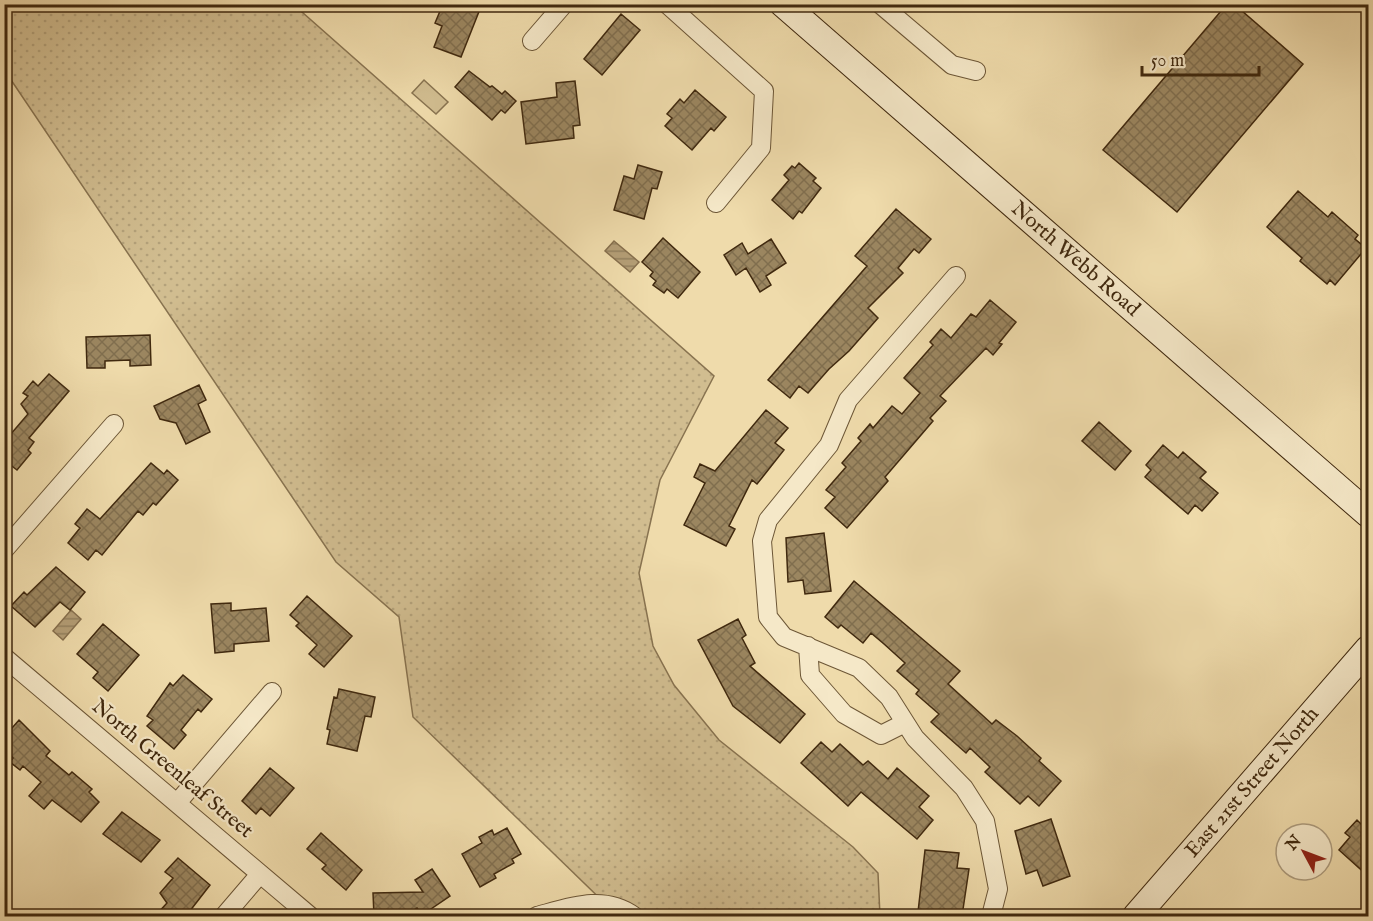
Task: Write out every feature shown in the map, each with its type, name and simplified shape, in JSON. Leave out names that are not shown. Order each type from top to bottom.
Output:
[{"type":"main road","name":"North Webb Road","points":[[783,4],[1368,514]]},
{"type":"main road","name":"East 21st Street North","points":[[1136,916],[1368,649]]},
{"type":"street","points":[[532,41],[564,4]]},
{"type":"street","points":[[667,4],[764,91],[760,148],[716,203]]},
{"type":"street","points":[[880,4],[952,65],[976,71]]},
{"type":"street","points":[[956,276],[848,400],[829,445],[768,520],[762,541],[768,617],[784,637],[859,668],[889,697],[915,738],[964,788],[985,821],[998,889],[991,916]]},
{"type":"street","points":[[4,550],[114,424]]},
{"type":"street","points":[[808,646],[810,675],[844,714],[880,735],[905,723]]},
{"type":"street","name":"North Greenleaf Street","points":[[4,657],[310,916]]},
{"type":"street","points":[[177,803],[272,692]]},
{"type":"street","points":[[224,916],[260,874]]},
{"type":"street","points":[[537,916],[586,902],[623,908],[634,916]]},
{"type":"shaded area","points":[[4,5],[294,5],[714,376],[660,480],[639,573],[653,646],[674,685],[719,740],[853,847],[878,873],[880,916],[618,916],[413,717],[399,617],[336,562],[5,71]]},
{"type":"shaded area","points":[[424,80],[448,102],[436,114],[412,93]]},
{"type":"shaded area","points":[[614,241],[639,262],[630,272],[605,251]]},
{"type":"shaded area","points":[[71,610],[81,619],[63,640],[53,631]]},
{"type":"building","points":[[443,4],[482,4],[461,57],[434,47],[442,26],[435,23]]},
{"type":"building","points":[[1227,4],[1234,4],[1303,64],[1177,212],[1103,150]]},
{"type":"building","points":[[621,14],[640,30],[602,75],[584,59]]},
{"type":"building","points":[[469,71],[502,94],[505,91],[516,101],[505,113],[501,110],[492,120],[455,87]]},
{"type":"building","points":[[575,81],[580,125],[573,126],[574,138],[526,144],[521,102],[557,97],[556,83]]},
{"type":"building","points":[[695,90],[726,117],[714,131],[711,128],[692,150],[665,126],[672,118],[667,114],[680,99],[684,103]]},
{"type":"building","points":[[799,163],[816,178],[813,181],[821,188],[802,213],[799,211],[793,219],[772,200],[789,180],[784,175],[792,166],[795,168]]},
{"type":"building","points":[[638,165],[662,172],[657,189],[652,188],[644,219],[614,210],[624,176],[634,179]]},
{"type":"building","points":[[1298,191],[1328,217],[1332,212],[1358,235],[1355,239],[1366,248],[1335,285],[1330,280],[1327,284],[1300,261],[1302,258],[1267,227]]},
{"type":"building","points":[[896,209],[931,239],[919,253],[914,249],[898,268],[903,273],[868,308],[878,318],[849,351],[808,393],[799,386],[790,398],[768,380],[867,266],[855,256]]},
{"type":"building","points":[[663,238],[700,272],[678,298],[667,289],[664,293],[653,285],[656,281],[650,276],[653,272],[642,262]]},
{"type":"building","points":[[771,239],[786,263],[766,276],[771,285],[760,292],[746,268],[736,275],[724,255],[742,243],[748,254]]},
{"type":"building","points":[[990,300],[1016,322],[999,343],[1002,344],[993,355],[986,348],[940,396],[946,401],[930,418],[933,421],[885,477],[888,481],[847,528],[825,508],[835,497],[826,490],[846,467],[842,463],[861,441],[858,438],[870,424],[873,428],[892,406],[902,414],[920,393],[904,378],[933,345],[930,342],[941,329],[951,338],[971,314],[976,317]]},
{"type":"building","points":[[150,335],[151,365],[130,366],[130,360],[105,361],[105,368],[87,368],[86,337]]},
{"type":"building","points":[[49,374],[69,391],[29,438],[34,442],[28,450],[31,453],[17,470],[4,460],[4,442],[28,414],[21,404],[28,396],[23,393],[33,381],[38,386]]},
{"type":"building","points":[[199,385],[206,400],[198,404],[210,432],[186,444],[176,423],[160,419],[154,406]]},
{"type":"building","points":[[766,410],[788,428],[775,443],[784,450],[757,484],[752,480],[729,526],[735,529],[726,546],[684,525],[705,483],[694,477],[700,464],[715,471]]},
{"type":"building","points":[[1099,422],[1131,451],[1115,470],[1082,441]]},
{"type":"building","points":[[1163,445],[1178,458],[1183,452],[1206,472],[1200,478],[1218,493],[1202,511],[1195,505],[1188,514],[1145,477],[1151,470],[1146,465]]},
{"type":"building","points":[[151,463],[164,474],[167,470],[178,480],[156,505],[153,503],[143,515],[138,511],[102,555],[96,550],[88,560],[68,543],[80,528],[75,524],[87,509],[100,519]]},
{"type":"building","points":[[824,533],[831,591],[805,594],[803,580],[788,582],[786,538]]},
{"type":"building","points":[[56,567],[85,592],[70,610],[60,602],[35,627],[11,606],[24,592],[27,595]]},
{"type":"building","points":[[854,581],[960,671],[948,684],[992,724],[996,720],[1017,736],[1061,781],[1039,806],[1028,796],[1020,804],[985,772],[990,767],[970,748],[966,753],[931,722],[939,714],[916,694],[919,690],[897,671],[905,663],[884,644],[871,633],[863,643],[841,625],[838,628],[825,617]]},
{"type":"building","points":[[307,596],[352,636],[324,667],[309,654],[317,645],[296,626],[299,623],[290,615]]},
{"type":"building","points":[[231,603],[231,611],[266,608],[269,641],[234,644],[234,651],[215,653],[211,604]]},
{"type":"building","points":[[738,619],[746,635],[742,638],[755,663],[750,666],[805,714],[780,743],[733,706],[698,640]]},
{"type":"building","points":[[103,624],[139,655],[108,691],[93,678],[98,672],[77,654]]},
{"type":"building","points":[[183,675],[212,699],[201,712],[198,709],[181,730],[186,735],[174,749],[147,726],[153,720],[147,716],[170,683],[173,686]]},
{"type":"building","points":[[339,689],[375,697],[371,717],[365,716],[357,751],[327,744],[330,730],[327,729],[334,697],[337,698]]},
{"type":"building","points":[[19,720],[50,751],[46,756],[69,775],[72,772],[92,789],[89,792],[99,802],[81,822],[52,800],[44,809],[29,796],[41,782],[23,766],[20,770],[10,762],[13,758],[4,748],[4,737]]},
{"type":"building","points":[[821,742],[832,752],[840,744],[863,765],[868,761],[888,779],[897,768],[929,796],[919,807],[933,820],[917,839],[861,792],[848,806],[801,763]]},
{"type":"building","points":[[270,768],[294,788],[270,816],[261,808],[256,814],[242,801]]},
{"type":"building","points":[[122,812],[160,840],[141,862],[103,834]]},
{"type":"building","points":[[1368,816],[1368,876],[1339,850],[1350,837],[1345,833],[1357,820],[1361,824]]},
{"type":"building","points":[[1051,819],[1070,876],[1043,886],[1037,870],[1026,874],[1015,831]]},
{"type":"building","points":[[507,828],[521,854],[512,859],[514,863],[494,874],[496,878],[480,887],[462,854],[482,843],[479,837],[492,830],[494,835]]},
{"type":"building","points":[[321,833],[362,870],[346,890],[322,869],[326,865],[307,849]]},
{"type":"building","points":[[925,850],[959,853],[957,868],[969,869],[962,916],[918,912]]},
{"type":"building","points":[[178,858],[210,885],[186,916],[155,916],[167,903],[160,893],[173,878],[165,872]]},
{"type":"building","points":[[432,869],[450,896],[422,915],[417,908],[405,916],[374,916],[373,893],[423,892],[415,880]]}]
